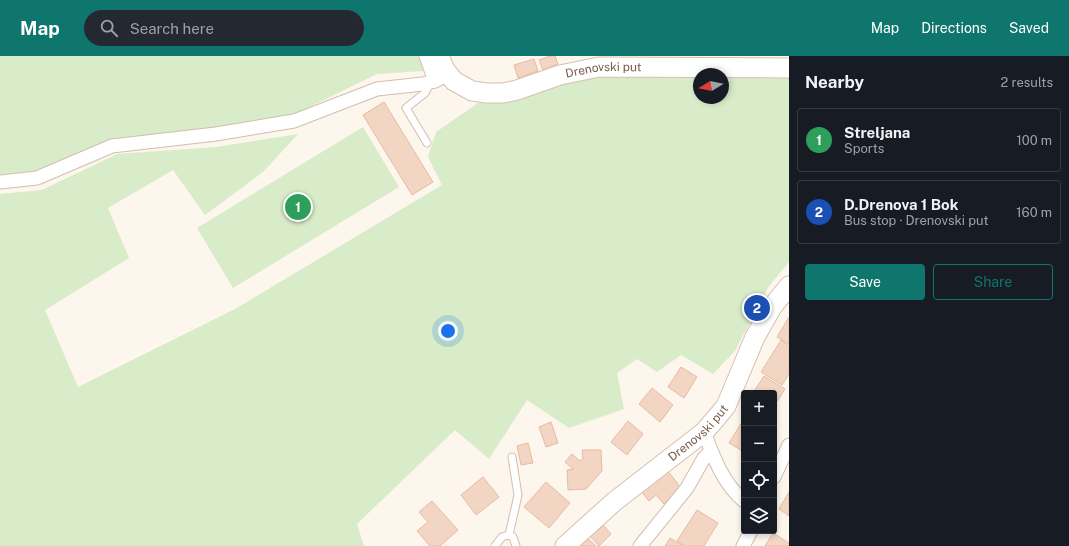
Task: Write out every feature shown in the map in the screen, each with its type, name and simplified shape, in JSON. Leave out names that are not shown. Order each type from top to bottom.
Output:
[{"type":"main road","name":"Drenovski put","points":[[438,79],[445,70],[439,56]]},
{"type":"main road","name":"Drenovski put","points":[[438,79],[454,81],[472,91],[503,93],[560,76],[599,67],[789,68]]},
{"type":"main road","name":"Drenovski put","points":[[565,546],[615,501],[704,432],[726,406],[755,337],[772,307],[789,286]]},
{"type":"street","points":[[0,182],[37,178],[112,146],[216,134],[294,121],[377,89],[438,79],[426,56]]},
{"type":"street","points":[[704,432],[722,474],[730,486],[741,498]]},
{"type":"street","points":[[777,471],[789,445]]},
{"type":"street","points":[[640,546],[687,488],[704,458],[711,451]]},
{"type":"street","points":[[742,546],[749,534]]},
{"type":"lane","points":[[427,143],[406,108],[425,93],[438,79]]},
{"type":"lane","points":[[509,535],[518,495],[512,457]]},
{"type":"lane","points":[[495,546],[502,537],[509,535]]},
{"type":"lane","points":[[509,535],[513,537],[516,546]]},
{"type":"green space","points":[[0,56],[419,56],[424,71],[377,74],[293,115],[214,129],[112,140],[34,172],[0,175]]},
{"type":"green space","points":[[729,72],[789,72],[789,262],[769,286],[735,351],[713,374],[681,355],[657,372],[637,359],[617,373],[624,409],[569,428],[527,400],[489,459],[455,430],[357,524],[364,546],[0,546],[0,194],[42,190],[117,154],[216,147],[298,134],[263,172],[205,215],[173,170],[108,208],[129,258],[45,310],[78,387],[235,309],[442,185],[428,157],[436,132],[478,103],[501,101],[552,82],[601,77],[693,73],[693,104],[729,104]]},
{"type":"green space","points":[[363,127],[399,187],[233,288],[197,228]]},
{"type":"building","points":[[550,56],[555,56],[558,64],[543,70],[539,60]]},
{"type":"building","points":[[534,59],[538,71],[518,78],[514,65]]},
{"type":"building","points":[[384,102],[433,182],[412,195],[363,115]]},
{"type":"building","points":[[789,317],[789,344],[777,337]]},
{"type":"building","points":[[781,340],[789,346],[789,374],[782,385],[761,372]]},
{"type":"building","points":[[681,367],[697,377],[684,398],[668,387]]},
{"type":"building","points":[[764,376],[785,389],[777,401],[777,390],[755,390]]},
{"type":"building","points":[[652,388],[673,405],[660,422],[639,404]]},
{"type":"building","points":[[628,421],[643,434],[627,455],[611,442]]},
{"type":"building","points":[[551,422],[558,443],[546,447],[539,427]]},
{"type":"building","points":[[741,424],[741,450],[729,443]]},
{"type":"building","points":[[528,443],[533,463],[521,465],[517,446]]},
{"type":"building","points":[[582,450],[601,450],[602,471],[586,489],[568,490],[567,470],[573,469],[565,462],[572,454],[580,461],[583,458]]},
{"type":"building","points":[[667,470],[682,489],[664,504],[656,495],[649,501],[641,491]]},
{"type":"building","points":[[483,477],[499,497],[476,515],[461,495]]},
{"type":"building","points":[[546,482],[570,503],[549,528],[524,507]]},
{"type":"building","points":[[789,492],[789,516],[779,509]]},
{"type":"building","points":[[432,501],[458,530],[440,546],[430,546],[417,531],[428,522],[419,512]]},
{"type":"building","points":[[697,510],[718,523],[704,546],[685,546],[677,541]]},
{"type":"building","points":[[603,525],[611,534],[599,546],[590,536]]},
{"type":"building","points":[[772,534],[789,543],[789,546],[765,546]]},
{"type":"building","points":[[584,535],[596,546],[574,546]]},
{"type":"building","points":[[670,538],[683,546],[665,546]]},
{"type":"place","name":"Streljana","points":[[298,207]]},
{"type":"place","name":"D.Drenova 1 Bok","points":[[757,308]]}]
